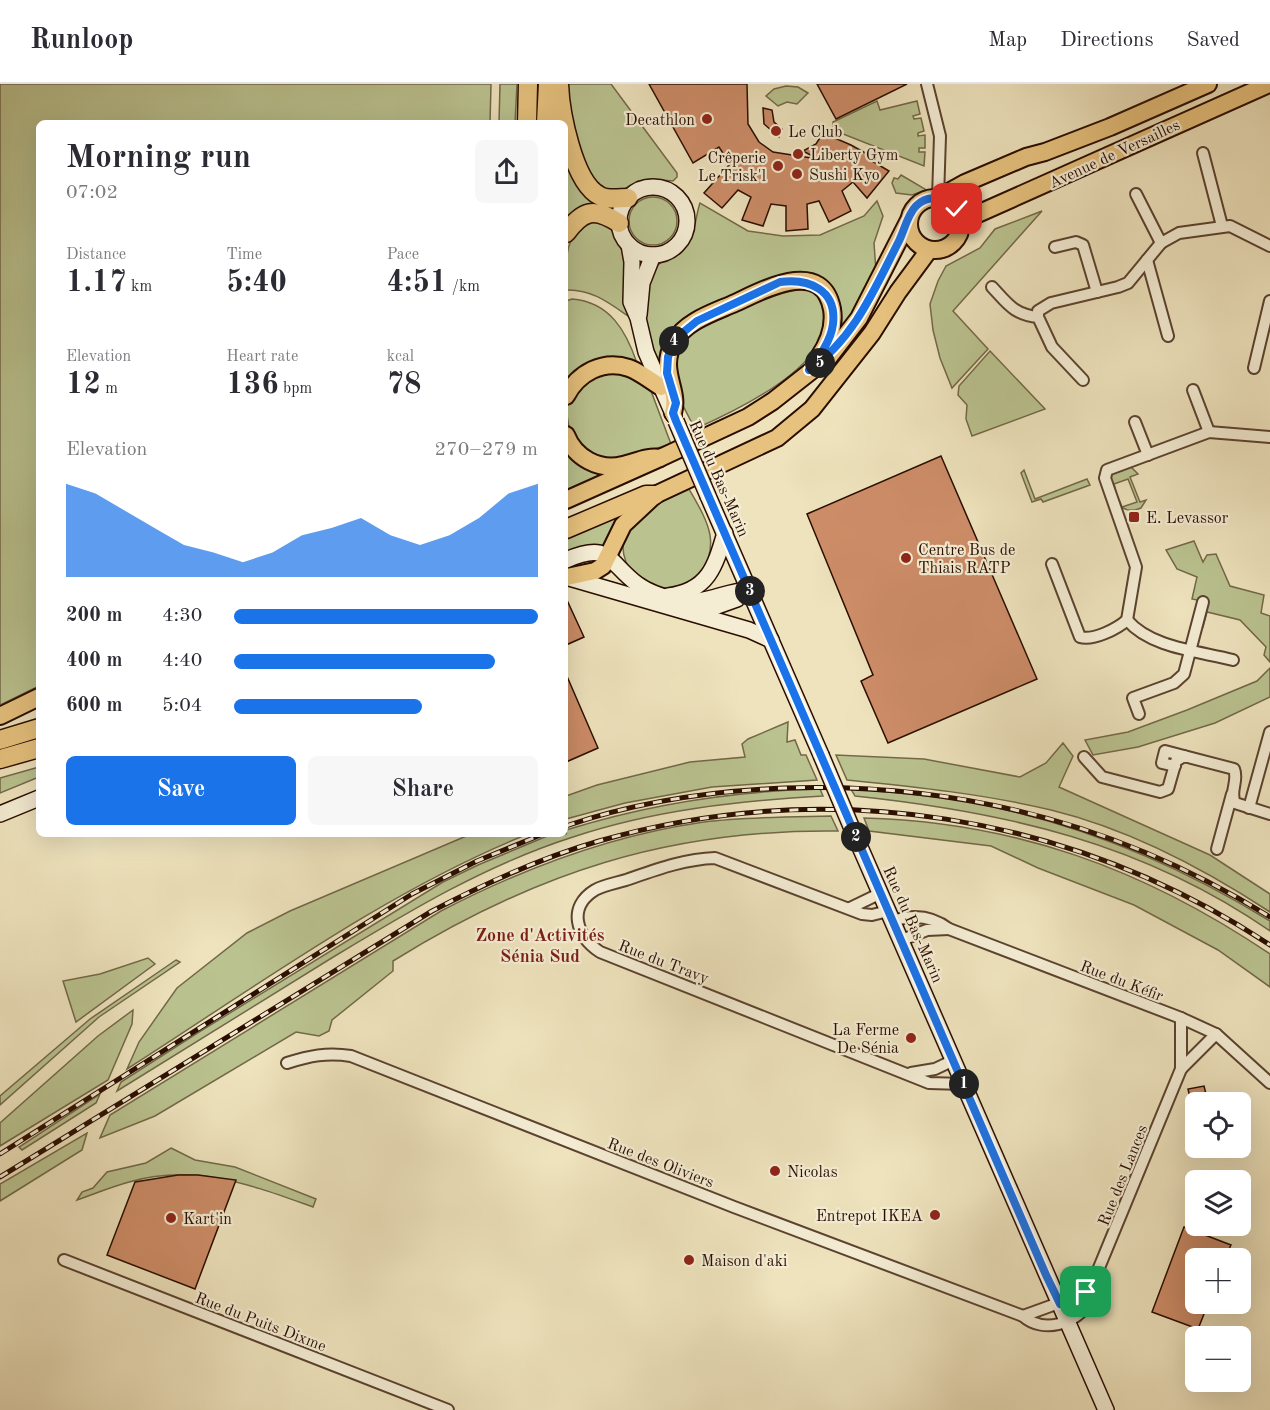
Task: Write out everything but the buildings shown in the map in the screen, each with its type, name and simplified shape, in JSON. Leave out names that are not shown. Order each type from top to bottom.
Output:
[{"type":"highway","points":[[527,120],[528,84]]},
{"type":"highway","points":[[546,120],[548,84]]},
{"type":"highway","points":[[559,84],[565,120]]},
{"type":"highway","points":[[568,130],[579,172],[586,186],[600,197],[628,198]]},
{"type":"highway","points":[[568,231],[577,220],[594,212],[607,215],[619,223]]},
{"type":"highway","points":[[568,529],[646,495],[654,495]]},
{"type":"highway","points":[[0,740],[36,729]]},
{"type":"highway","points":[[0,759],[36,749]]},
{"type":"main road","name":"Avenue de Versailles","points":[[938,198],[965,183],[1017,161],[1110,127],[1185,89],[1209,84]]},
{"type":"main road","name":"Avenue de Versailles","points":[[961,227],[973,216],[1269,84]]},
{"type":"main road","points":[[659,187],[674,194],[683,205],[687,222],[682,238],[669,250],[653,255],[640,252],[629,245],[622,235],[619,223],[620,212],[628,198],[642,189],[659,187]]},
{"type":"main road","points":[[568,499],[748,417],[773,401],[809,370],[829,357],[859,318],[908,222],[918,204],[928,199],[938,198],[947,201],[957,209],[961,227],[952,244],[940,250],[929,250],[913,240],[908,222]]},
{"type":"main road","name":"Rue du Bas-Marin","points":[[629,245],[632,262],[631,302],[638,318],[646,352],[1106,1410]]},
{"type":"main road","points":[[568,577],[595,571],[609,557],[622,525],[654,495],[777,438],[796,424],[842,374],[929,250]]},
{"type":"main road","points":[[638,318],[642,283],[653,255]]},
{"type":"main road","points":[[674,417],[676,403],[667,373],[668,357],[675,339],[697,321],[780,282],[801,281],[812,284],[822,291],[831,304],[833,325],[831,331],[823,351],[809,370]]},
{"type":"main road","points":[[568,393],[577,379],[584,374],[609,366],[631,369],[661,387]]},
{"type":"main road","points":[[568,438],[577,452],[598,466],[614,467],[652,457],[660,458]]},
{"type":"main road","points":[[663,596],[687,591],[706,579],[714,568],[725,533]]},
{"type":"main road","points":[[568,559],[592,552],[609,557],[637,584],[663,596],[693,602],[733,590],[749,590]]},
{"type":"main road","points":[[568,578],[749,630],[771,640]]},
{"type":"main road","points":[[695,614],[744,597],[749,590]]},
{"type":"main road","points":[[0,716],[36,698]]},
{"type":"main road","points":[[0,814],[36,799]]},
{"type":"street","points":[[927,84],[940,136],[938,198]]},
{"type":"street","points":[[1203,153],[1222,226]]},
{"type":"street","points":[[1136,194],[1161,243]]},
{"type":"street","points":[[1083,380],[1052,347],[1038,317],[1038,311],[1043,307],[1128,283],[1161,243],[1179,233],[1222,226],[1233,228],[1270,246]]},
{"type":"street","points":[[1055,247],[1076,242],[1083,244],[1097,292]]},
{"type":"street","points":[[1147,260],[1168,336]]},
{"type":"street","points":[[992,287],[1023,316],[1038,317]]},
{"type":"street","points":[[1254,368],[1270,301]]},
{"type":"street","points":[[1193,390],[1209,432]]},
{"type":"street","points":[[1135,422],[1148,454]]},
{"type":"street","points":[[1053,564],[1080,637],[1090,638],[1120,626],[1127,620],[1136,567],[1105,478],[1106,473],[1110,469],[1209,432],[1270,437]]},
{"type":"street","points":[[1138,714],[1133,698],[1178,680],[1186,670],[1189,649],[1203,602]]},
{"type":"street","points":[[1127,620],[1138,632],[1153,639],[1233,660]]},
{"type":"street","points":[[1249,808],[1270,732]]},
{"type":"street","points":[[1084,757],[1102,777],[1160,792],[1169,788],[1176,761],[1184,756],[1234,769],[1236,774],[1232,794],[1217,849]]},
{"type":"street","points":[[1232,794],[1235,803],[1270,814]]},
{"type":"street","name":"Rue du Travy","points":[[891,916],[866,915],[715,858],[692,859],[597,889],[582,900],[577,922],[586,943],[600,952],[928,1083],[964,1084]]},
{"type":"street","points":[[850,908],[881,893]]},
{"type":"street","name":"Rue du Kéfir","points":[[891,916],[920,917],[938,921],[949,929],[1181,1018],[1216,1034],[1270,1083]]},
{"type":"street","name":"Rue du Kéfir","points":[[902,940],[927,930],[949,929]]},
{"type":"street","name":"Rue des Lances","points":[[1068,1323],[1087,1306],[1089,1292],[1181,1069],[1181,1018]]},
{"type":"street","name":"Rue des Lances","points":[[1181,1069],[1216,1034]]},
{"type":"street","name":"Rue des Oliviers","points":[[286,1063],[331,1053],[351,1056],[734,1207],[1023,1316],[1038,1324],[1068,1323]]},
{"type":"street","points":[[907,1073],[935,1069],[954,1060]]},
{"type":"street","name":"Rue du Puits Dixme","points":[[64,1260],[448,1410]]},
{"type":"street","points":[[1023,1316],[1089,1292]]},
{"type":"green space","points":[[0,84],[491,84],[490,120],[36,120],[36,687],[0,705]]},
{"type":"green space","points":[[500,84],[517,84],[515,120],[499,120]]},
{"type":"green space","points":[[564,84],[611,84],[677,173],[677,177],[673,181],[651,179],[638,181],[620,192],[608,192],[591,183],[583,168]]},
{"type":"green space","points":[[786,86],[798,87],[808,93],[797,104],[787,102],[778,106],[766,96],[774,89]]},
{"type":"green space","points":[[877,101],[880,110],[917,101],[920,114],[913,116],[914,119],[921,118],[924,131],[918,133],[918,136],[925,135],[925,148],[919,148],[919,152],[925,152],[924,166],[833,130],[833,122]]},
{"type":"green space","points":[[568,152],[602,205],[568,222]]},
{"type":"green space","points":[[901,175],[926,190],[912,195],[896,193],[892,183],[894,178],[898,179]]},
{"type":"green space","points":[[653,197],[670,204],[677,221],[670,238],[653,245],[636,238],[629,221],[636,204]]},
{"type":"green space","points":[[877,201],[883,216],[874,243],[876,271],[841,334],[816,279],[722,301],[660,363],[647,328],[646,311],[650,284],[656,267],[687,243],[694,230],[700,203],[748,231],[783,236],[820,235],[864,216]]},
{"type":"green space","points":[[1042,211],[953,311],[988,349],[952,388],[940,358],[933,330],[930,304],[938,281],[946,266],[980,248],[995,229]]},
{"type":"green space","points":[[604,219],[613,222],[620,241],[625,247],[625,299],[628,316],[591,294],[568,290],[569,245],[580,229]]},
{"type":"green space","points":[[787,287],[811,288],[824,311],[823,333],[811,355],[767,392],[695,429],[674,388],[677,348],[690,332]]},
{"type":"green space","points":[[568,300],[585,301],[597,306],[615,320],[628,340],[637,363],[568,383]]},
{"type":"green space","points":[[990,351],[1045,409],[972,436],[966,419],[967,405],[958,395],[959,386]]},
{"type":"green space","points":[[605,370],[636,376],[651,391],[671,444],[617,460],[589,454],[570,433],[568,402],[570,394]]},
{"type":"green space","points":[[568,449],[606,473],[607,477],[568,492]]},
{"type":"green space","points":[[1131,467],[1138,474],[1130,477],[1140,502],[1146,500],[1137,510],[1121,507],[1116,501],[1119,500],[1122,507],[1137,502],[1128,479],[1114,484],[1116,492],[1113,493],[1109,482],[1112,473]]},
{"type":"green space","points":[[1024,470],[1035,499],[1087,479],[1090,485],[1043,502],[1041,499],[1032,502],[1021,473]]},
{"type":"green space","points":[[689,489],[709,529],[708,558],[704,568],[689,583],[679,588],[656,587],[638,577],[628,566],[623,548],[625,535],[631,524],[652,507]]},
{"type":"green space","points":[[617,517],[619,521],[605,548],[592,545],[568,553],[568,538]]},
{"type":"green space","points":[[1194,541],[1203,562],[1207,555],[1216,554],[1230,586],[1264,595],[1261,613],[1270,616],[1270,662],[1264,655],[1266,647],[1240,620],[1207,612],[1203,627],[1201,626],[1207,602],[1192,599],[1197,577],[1177,569],[1166,550]]},
{"type":"green space","points":[[1270,668],[1270,697],[1215,723],[1138,747],[1093,755],[1085,740],[1128,732],[1187,710],[1257,681]]},
{"type":"green space","points":[[788,722],[787,742],[795,740],[801,755],[806,755],[817,780],[712,787],[625,803],[568,818],[568,795],[597,785],[690,762],[745,757],[742,744],[748,739]]},
{"type":"green space","points":[[1063,743],[1073,756],[1059,787],[1210,855],[1270,894],[1270,912],[1192,865],[1109,828],[1051,810],[975,795],[847,780],[836,755],[924,759],[1020,777],[1046,763]]},
{"type":"green space","points":[[36,768],[36,778],[0,793],[0,778]]},
{"type":"green space","points":[[820,789],[823,796],[728,804],[665,813],[573,837],[509,861],[388,924],[117,1091],[121,1082],[199,1032],[443,882],[478,865],[545,837],[568,837],[568,829],[628,813],[691,800]]},
{"type":"green space","points":[[851,789],[970,802],[1050,821],[1126,848],[1199,881],[1270,921],[1270,931],[1222,901],[1173,875],[1072,836],[966,811],[855,796]]},
{"type":"green space","points":[[831,816],[838,831],[776,832],[717,838],[660,848],[605,862],[499,903],[393,961],[393,971],[332,1020],[329,1031],[319,1036],[296,1032],[155,1116],[100,1138],[110,1115],[441,911],[503,881],[602,845],[670,828],[735,819]]},
{"type":"green space","points":[[864,818],[974,829],[1026,840],[1126,875],[1175,897],[1270,954],[1270,987],[1218,950],[1134,905],[1038,868],[991,846],[869,831]]},
{"type":"green space","points":[[464,837],[521,837],[424,883],[373,912],[127,1069],[139,1042],[177,988],[247,933],[290,911]]},
{"type":"green space","points":[[148,958],[155,964],[76,1022],[63,981],[100,974]]},
{"type":"green space","points":[[176,960],[180,962],[99,1017],[0,1105],[0,1096],[90,1019]]},
{"type":"green space","points":[[133,1010],[132,1024],[108,1080],[0,1146],[0,1123],[98,1036]]},
{"type":"green space","points":[[100,1094],[96,1103],[22,1150],[19,1147]]},
{"type":"green space","points":[[87,1133],[82,1150],[0,1201],[0,1184]]},
{"type":"green space","points":[[171,1148],[195,1160],[235,1167],[316,1199],[313,1207],[245,1184],[223,1179],[177,1175],[129,1182],[77,1200],[82,1192],[93,1188],[107,1172],[146,1163]]},
{"type":"railway","points":[[568,825],[646,804],[729,792],[785,788],[850,788],[914,793],[976,802],[1037,815],[1097,834],[1156,857],[1270,917]]},
{"type":"railway","points":[[0,1177],[432,911],[493,881],[556,855],[599,841],[686,821],[773,811],[860,810],[946,819],[1031,837],[1114,864],[1193,900],[1270,945]]},
{"type":"railway","points":[[0,1154],[412,894],[477,861],[536,837]]},
{"type":"place","name":"Decathlon","points":[[707,119]]},
{"type":"place","name":"Le Club","points":[[776,131]]},
{"type":"place","name":"Liberty Gym","points":[[798,154]]},
{"type":"place","name":"Crêperie Le Trisk'l","points":[[778,166]]},
{"type":"place","name":"Sushi Kyo","points":[[797,174]]},
{"type":"place","name":"E. Levassor","points":[[1134,517]]},
{"type":"place","name":"Centre Bus de Thiais RATP","points":[[906,558]]},
{"type":"place","name":"La Ferme De Sénia","points":[[911,1038]]},
{"type":"place","name":"Nicolas","points":[[775,1171]]},
{"type":"place","name":"Entrepot IKEA","points":[[935,1215]]},
{"type":"place","name":"Kart'in","points":[[171,1218]]},
{"type":"place","name":"Maison d'aki","points":[[689,1260]]},
{"type":"district","name":"Zone d'Activités Sénia Sud","points":[[540,945]]},
{"type":"route","points":[[957,209],[951,203],[938,198],[924,200],[913,209],[900,241],[859,318],[829,357],[809,370],[823,351],[833,325],[831,304],[822,291],[812,284],[790,281],[780,282],[697,321],[675,339],[668,357],[667,373],[676,403],[673,413],[676,421],[1046,1275],[1060,1304],[1086,1292]]}]
